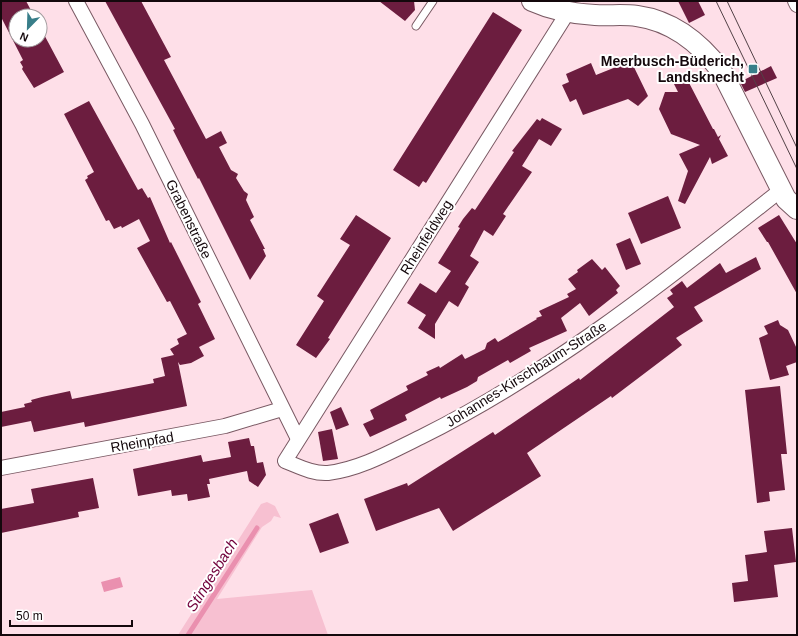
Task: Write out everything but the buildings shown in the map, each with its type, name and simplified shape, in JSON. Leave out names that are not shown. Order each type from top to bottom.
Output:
[{"type":"main road","points":[[532,1],[551,9],[568,12],[643,17],[680,32],[695,42],[709,54],[722,72],[781,190],[791,205],[797,209]]},
{"type":"street","name":"Grabenstraße","points":[[76,1],[145,131],[298,440]]},
{"type":"street","points":[[795,1],[797,5]]},
{"type":"street","name":"Rheinfeldweg","points":[[285,461],[568,12]]},
{"type":"street","name":"Johannes-Kirschbaum-Straße","points":[[285,461],[311,472],[328,473],[349,468],[379,457],[442,426],[580,343],[680,270],[781,190]]},
{"type":"street","name":"Rheinpfad","points":[[1,468],[225,426],[282,409]]},
{"type":"lane","points":[[416,26],[434,1]]},
{"type":"shaded area","points":[[267,502],[275,506],[281,518],[274,516],[271,521],[262,527],[217,599],[312,590],[328,635],[178,635],[261,504]]},
{"type":"shaded area","points":[[120,577],[123,587],[104,592],[101,582]]},
{"type":"waterway","name":"Stingesbach","points":[[188,635],[257,528]]},
{"type":"tram line","points":[[716,1],[797,169]]},
{"type":"tram line","points":[[727,1],[797,148]]},
{"type":"place","name":"Meerbusch-Büderich, Landsknecht","points":[[753,69]]}]
